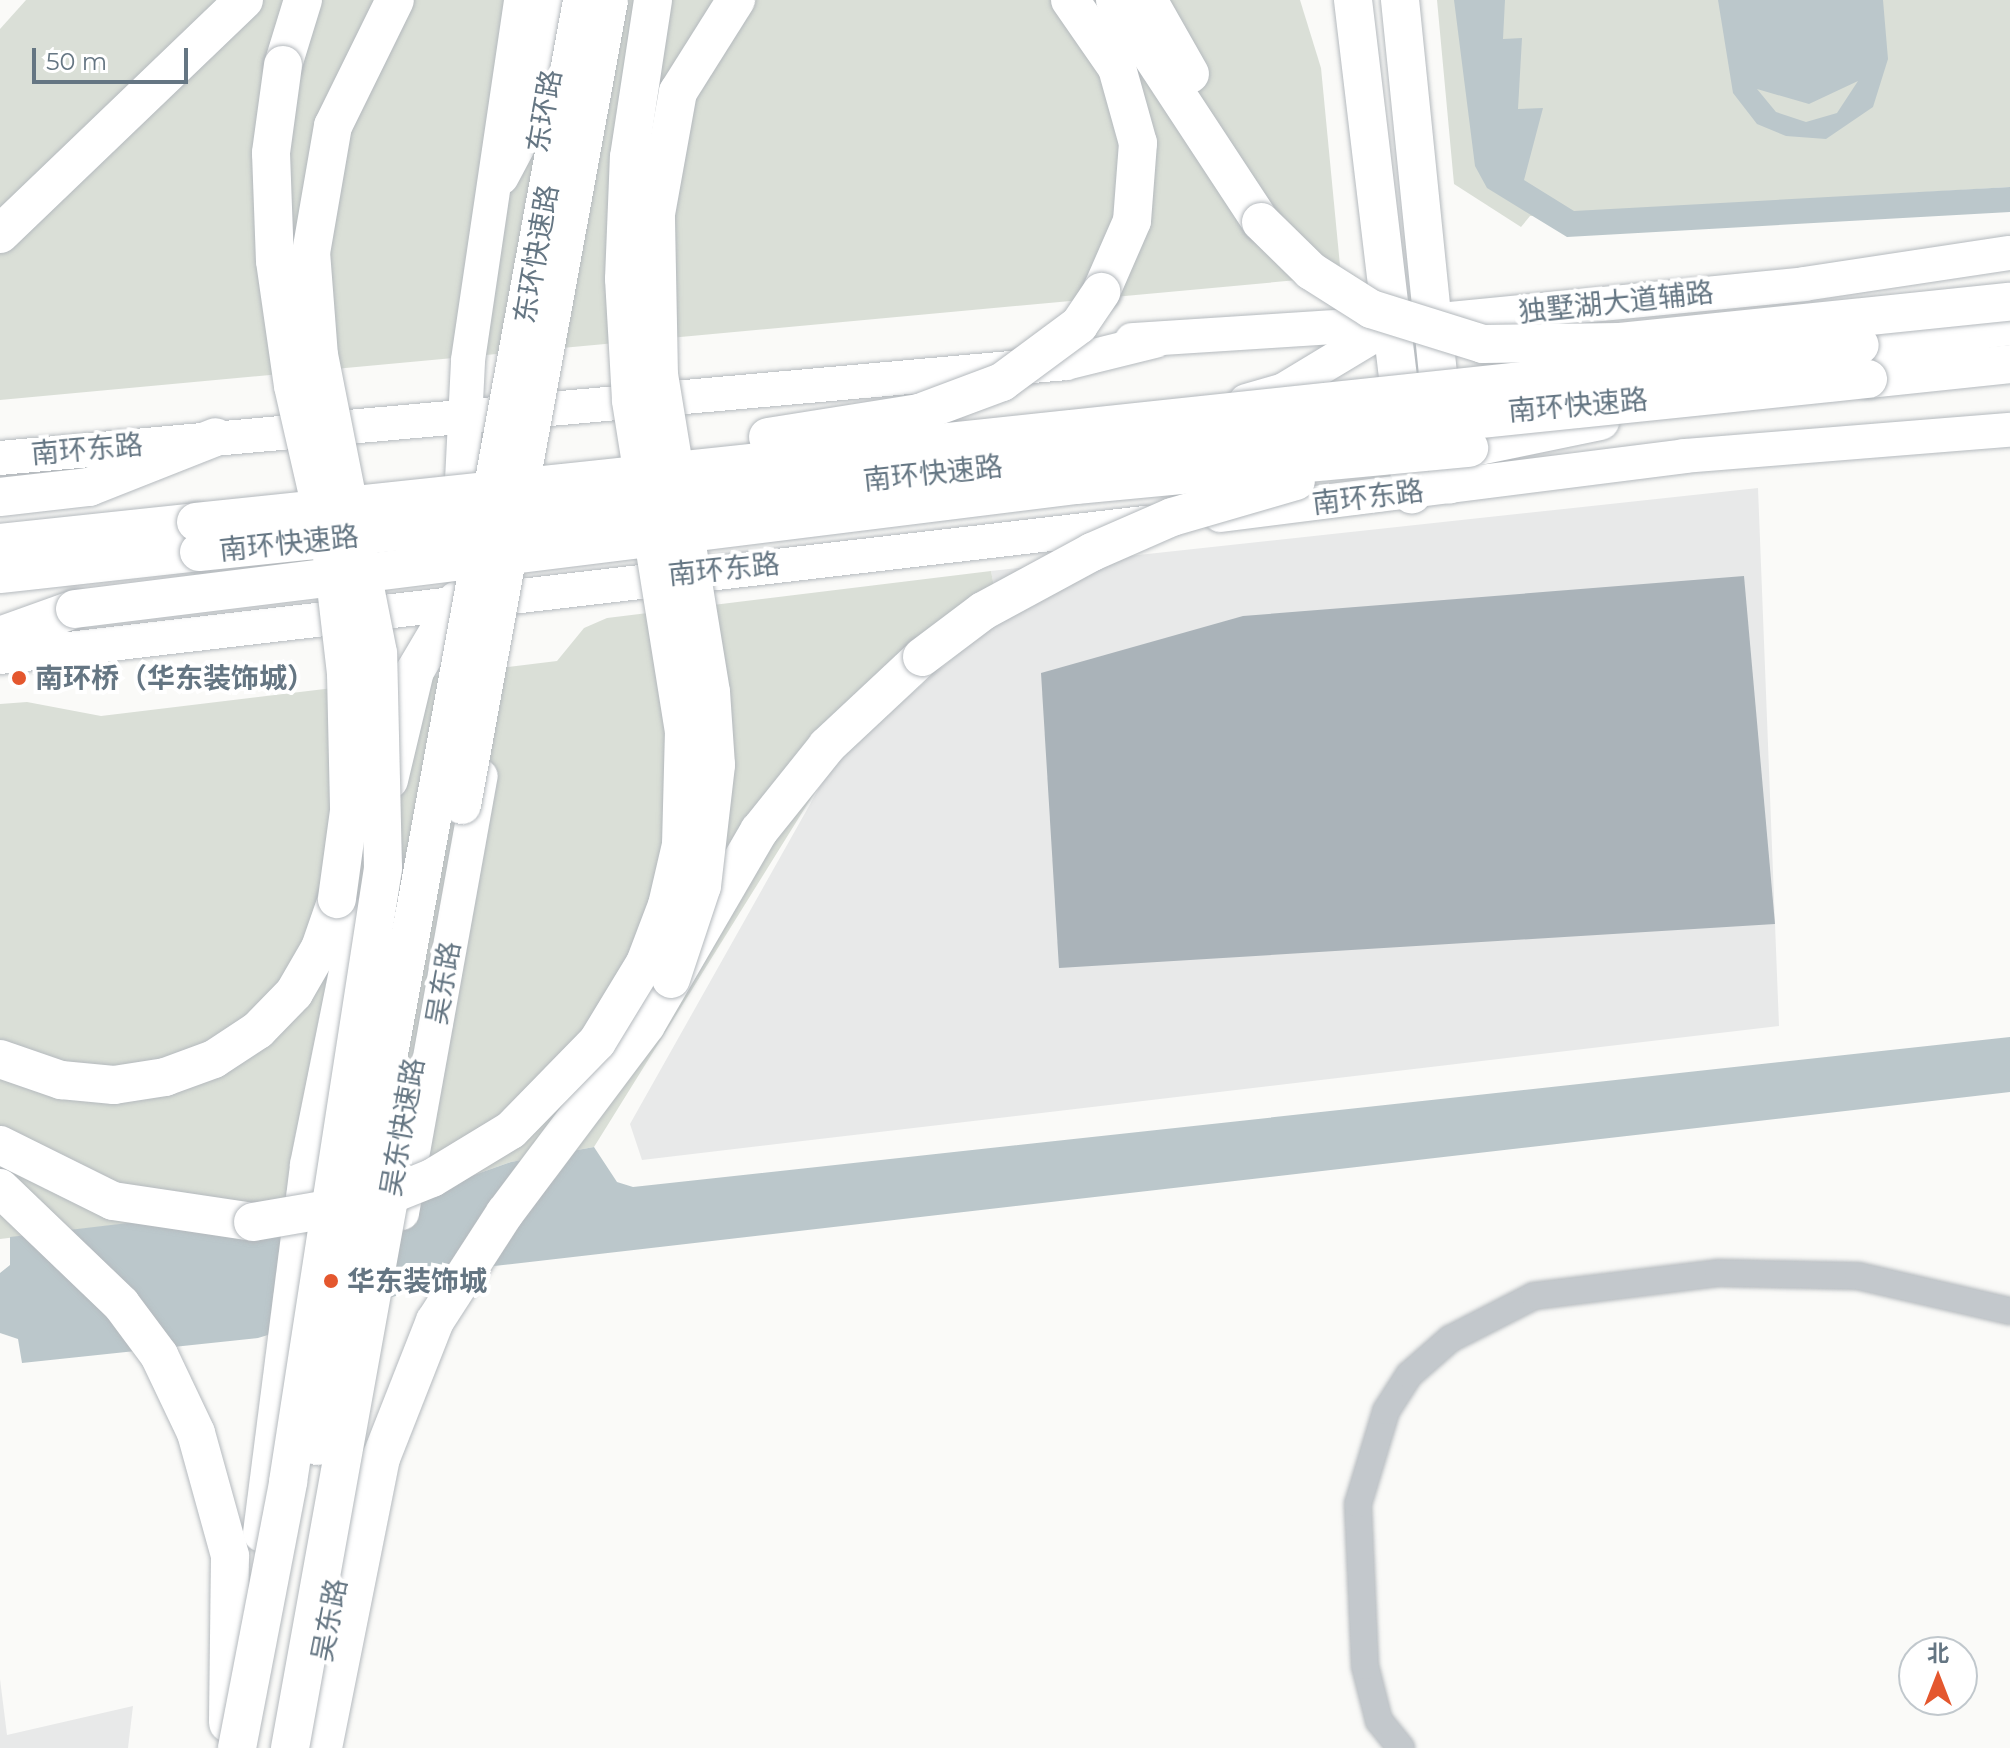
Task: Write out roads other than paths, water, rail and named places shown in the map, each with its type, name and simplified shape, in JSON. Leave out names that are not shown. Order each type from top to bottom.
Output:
[{"type":"highway","points":[[0,234],[244,0]]},
{"type":"highway","points":[[0,1059],[96,1084],[148,1081],[198,1066],[244,1041],[283,1006],[313,964],[333,916],[349,811],[346,674],[333,561],[280,310],[272,220],[276,96],[303,0]]},
{"type":"highway","points":[[243,1744],[382,879],[386,760],[378,653],[319,356],[311,253],[333,126],[395,0]]},
{"type":"highway","points":[[500,176],[516,146],[544,0]]},
{"type":"highway","name":"东环快速路","points":[[495,497],[582,0]]},
{"type":"highway","name":"东环快速路","points":[[495,497],[609,0]]},
{"type":"highway","points":[[0,1145],[86,1191],[168,1214],[253,1222],[331,1212],[432,1178],[511,1130],[578,1066],[631,990],[675,876],[685,789],[680,689],[626,343],[629,157],[653,0]]},
{"type":"highway","points":[[671,979],[702,886],[716,765],[711,692],[659,376],[656,214],[678,92],[736,0]]},
{"type":"highway","points":[[0,517],[765,437],[919,413],[1002,382],[1079,325],[1120,258],[1136,202],[1138,143],[1125,86],[1070,0]]},
{"type":"highway","points":[[1115,0],[1242,198],[1293,256],[1350,297],[1414,327],[1483,344],[1620,342],[2010,302]]},
{"type":"highway","points":[[1148,0],[1191,75],[1242,198]]},
{"type":"highway","points":[[1353,0],[1411,323],[1449,485]]},
{"type":"highway","points":[[1400,0],[1411,323],[1412,494]]},
{"type":"highway","points":[[1864,362],[2010,326]]},
{"type":"highway","points":[[1864,362],[2010,364]]},
{"type":"highway","name":"南环快速路","points":[[0,574],[1741,392],[1864,362]]},
{"type":"highway","name":"南环快速路","points":[[0,543],[1864,362]]},
{"type":"highway","points":[[323,1748],[368,1509],[412,1370],[471,1264],[608,1080],[671,979],[739,860],[827,746],[983,611],[1172,517],[1260,490],[1741,392]]},
{"type":"highway","points":[[0,497],[89,487],[216,437]]},
{"type":"highway","points":[[0,636],[57,614],[185,591],[1076,485],[1469,448]]},
{"type":"highway","name":"吴东快速路","points":[[243,1744],[495,497]]},
{"type":"highway","name":"吴东快速路","points":[[290,1748],[495,497]]},
{"type":"highway","points":[[243,1744],[303,1211],[326,1072],[405,704],[457,600]]},
{"type":"highway","points":[[0,1188],[121,1304],[159,1355],[196,1433],[230,1556],[234,1654],[243,1744]]},
{"type":"main road","points":[[457,600],[500,176],[497,142],[521,0]]},
{"type":"main road","name":"东环路","points":[[477,412],[564,0]]},
{"type":"main road","name":"东环路","points":[[548,406],[622,0]]},
{"type":"main road","name":"独墅湖大道辅路","points":[[1411,323],[1804,284],[2010,253]]},
{"type":"main road","name":"独墅湖大道辅路","points":[[1804,284],[2010,276]]},
{"type":"main road","points":[[495,497],[536,473],[1269,397],[1411,323]]},
{"type":"main road","name":"南环东路","points":[[0,458],[939,369],[1007,350],[1411,323]]},
{"type":"main road","name":"吴东路","points":[[304,1748],[548,406]]},
{"type":"main road","name":"吴东路","points":[[243,1744],[457,600],[495,497],[477,412]]},
{"type":"main road","points":[[1449,485],[1797,444],[2010,415]]},
{"type":"main road","points":[[1797,444],[2010,430]]},
{"type":"main road","name":"南环东路","points":[[0,657],[514,592],[1412,494],[1449,485]]},
{"type":"street","points":[[1401,1748],[1379,1721],[1366,1677],[1358,1504],[1386,1411],[1409,1375],[1450,1339],[1534,1296],[1718,1273],[1858,1276],[2010,1311]]},
{"type":"place","name":"南环桥（华东装饰城）","points":[[19,678]]},
{"type":"place","name":"华东装饰城","points":[[331,1281]]}]
